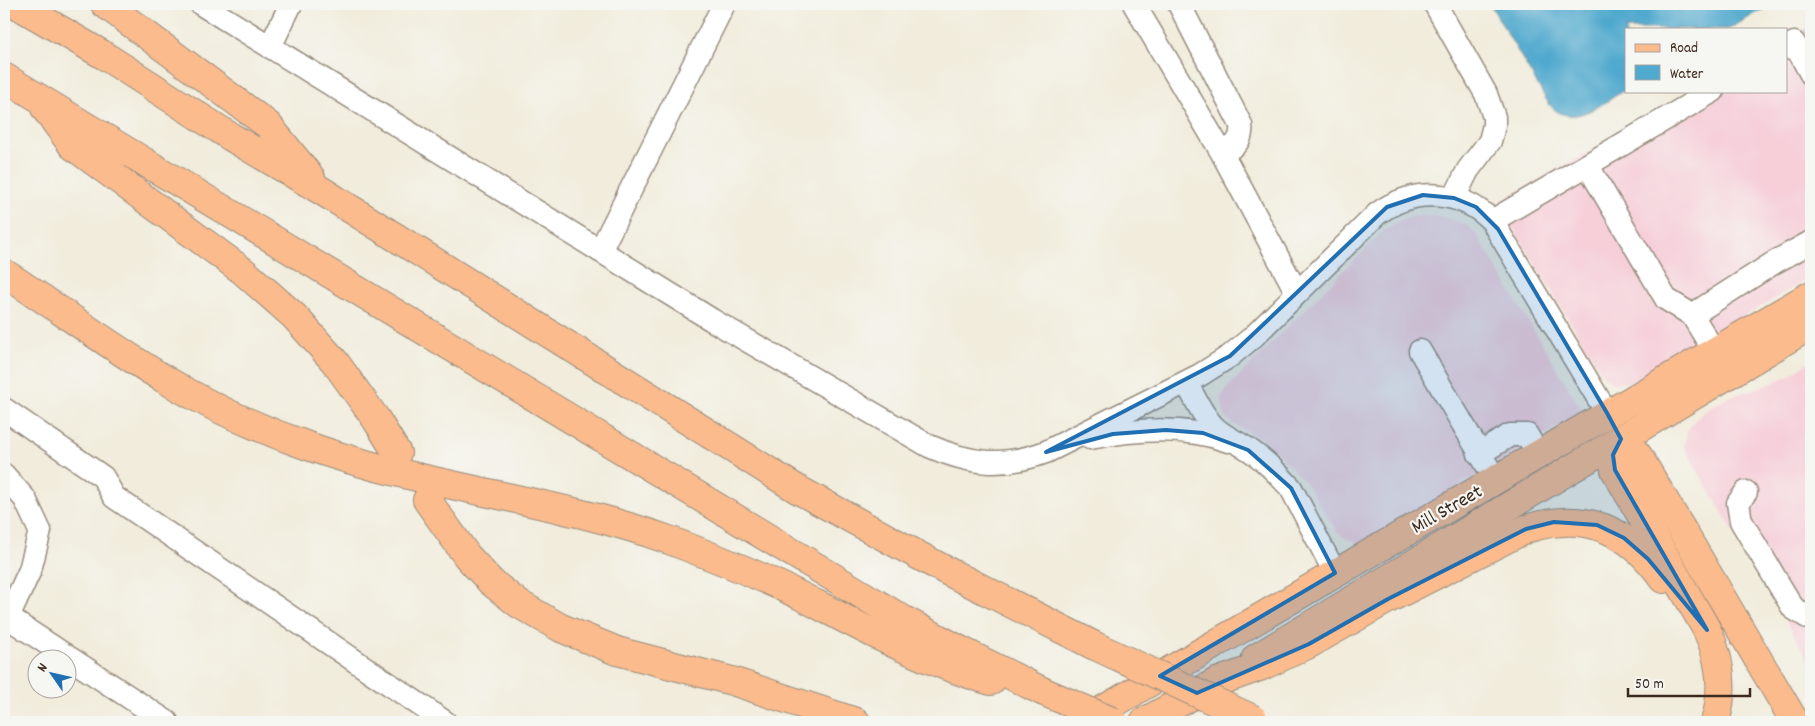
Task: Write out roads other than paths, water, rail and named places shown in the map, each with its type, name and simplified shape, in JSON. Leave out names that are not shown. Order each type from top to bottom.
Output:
[{"type":"main road","points":[[16,4],[105,56],[231,137],[322,191],[804,493],[947,571],[1093,645],[1257,721]]},
{"type":"main road","points":[[105,4],[268,124],[322,191]]},
{"type":"main road","points":[[4,77],[904,620],[1040,690],[1114,722]]},
{"type":"main road","points":[[39,99],[72,146],[243,271],[294,316],[335,362],[376,419],[397,453]]},
{"type":"main road","points":[[4,273],[165,379],[232,415],[269,431],[307,446],[370,466],[586,515],[667,540],[726,563],[801,596],[856,626],[938,663],[1003,684],[1040,690]]},
{"type":"main road","name":"Mill Street","points":[[1082,722],[1811,294]]},
{"type":"main road","name":"Mill Street","points":[[1144,722],[1217,682],[1811,325]]},
{"type":"main road","points":[[1607,413],[1621,440],[1632,448],[1639,457],[1796,722]]},
{"type":"main road","points":[[1621,440],[1614,450],[1615,470],[1708,630],[1719,662],[1721,696],[1715,722]]},
{"type":"main road","points":[[427,500],[467,556],[491,582],[519,604],[561,628],[617,651],[732,681],[851,721]]},
{"type":"main road","points":[[1217,682],[1284,657],[1388,599],[1526,529],[1554,522],[1569,521],[1590,524],[1610,530],[1624,538],[1648,559],[1687,608],[1708,630]]},
{"type":"street","points":[[201,4],[756,346],[929,446],[958,458],[992,463],[1020,460],[1068,444],[1113,434],[1166,430],[1202,433],[1226,440],[1248,450]]},
{"type":"street","points":[[270,47],[291,4]]},
{"type":"street","points":[[600,251],[724,4]]},
{"type":"street","points":[[1134,4],[1222,153],[1297,293]]},
{"type":"street","points":[[1179,4],[1241,125],[1239,140],[1233,147],[1222,153]]},
{"type":"street","points":[[1435,4],[1486,94],[1494,117],[1490,140],[1468,170],[1454,198]]},
{"type":"street","points":[[1788,47],[1794,43],[1811,74]]},
{"type":"street","points":[[1492,221],[1712,92]]},
{"type":"street","points":[[1588,166],[1666,299],[1692,315],[1714,351]]},
{"type":"street","points":[[1046,452],[1186,382],[1230,356],[1254,336],[1368,222],[1387,207],[1410,197],[1423,195],[1454,198],[1476,207],[1492,221],[1607,413]]},
{"type":"street","points":[[1692,315],[1775,262],[1811,242]]},
{"type":"street","points":[[1420,351],[1495,479]]},
{"type":"street","points":[[1186,382],[1205,416],[1214,426],[1229,439],[1271,467],[1291,488],[1335,573]]},
{"type":"street","points":[[4,409],[103,477],[114,497],[445,722]]},
{"type":"street","points":[[1479,454],[1510,435],[1527,436],[1538,454]]},
{"type":"street","points":[[4,475],[24,500],[40,531],[30,570],[6,616],[167,722]]},
{"type":"street","points":[[1746,492],[1738,503],[1741,521],[1793,608],[1811,619]]},
{"type":"water","points":[[1490,4],[1772,4],[1731,28],[1625,28],[1625,90],[1597,107],[1577,115],[1567,115],[1558,112],[1549,104]]}]
